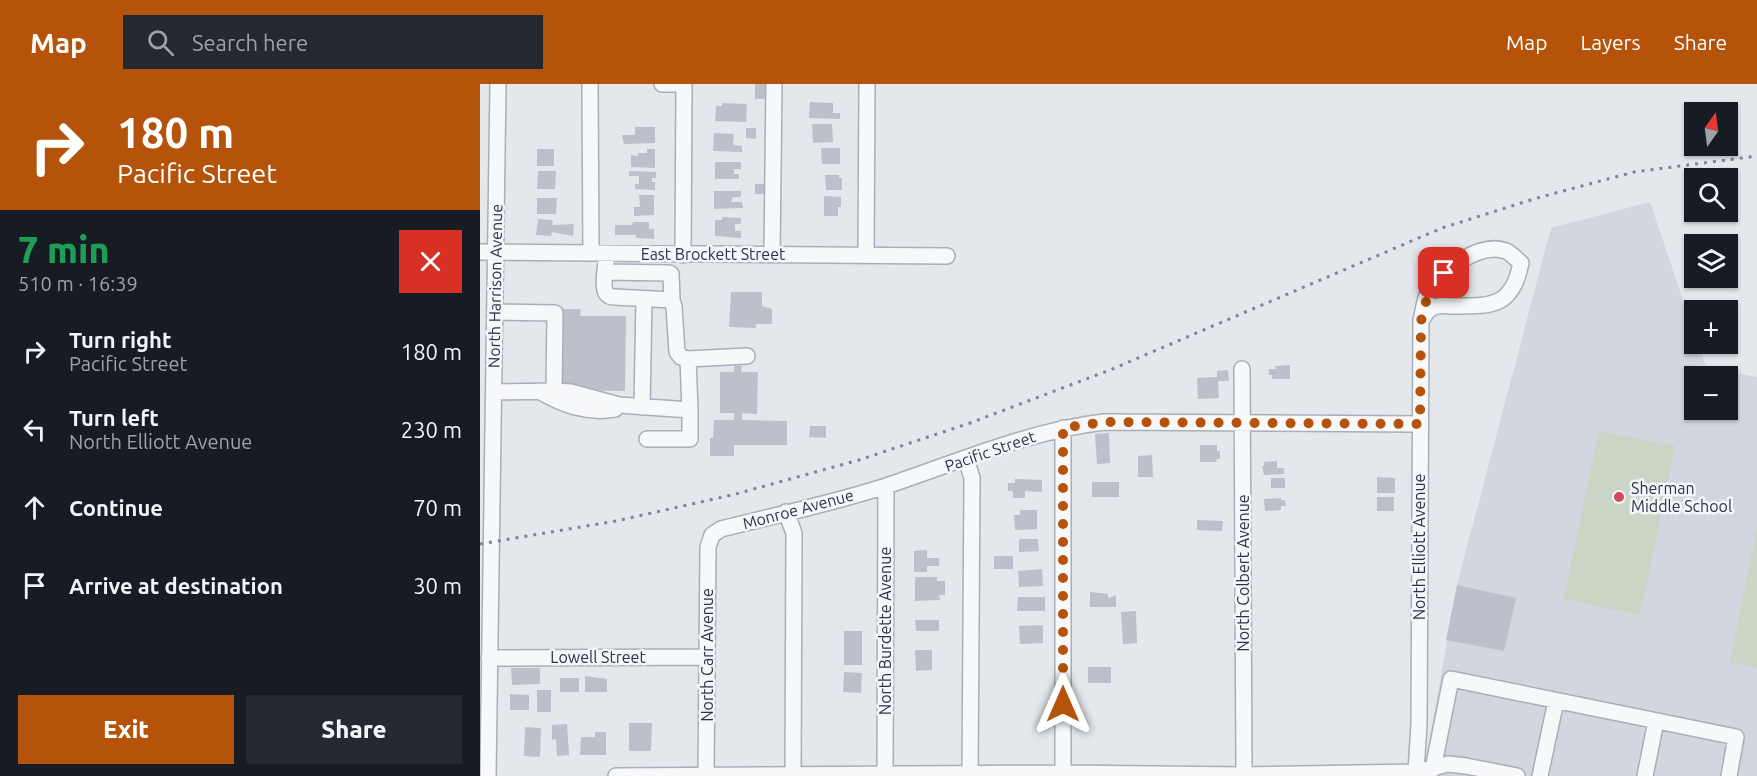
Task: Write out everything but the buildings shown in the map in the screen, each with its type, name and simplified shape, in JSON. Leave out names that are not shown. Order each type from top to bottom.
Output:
[{"type":"street","name":"North Harrison Avenue","points":[[488,776],[487,425],[494,392],[495,312],[488,252],[498,84]]},
{"type":"street","points":[[590,84],[591,254]]},
{"type":"street","points":[[662,84],[684,84],[683,255]]},
{"type":"street","points":[[772,255],[774,84]]},
{"type":"street","points":[[866,255],[867,84]]},
{"type":"street","name":"North Elliott Avenue","points":[[1416,772],[1419,724],[1421,321],[1428,294],[1444,273],[1469,255],[1491,248],[1508,251],[1521,263],[1518,279],[1512,291],[1497,302],[1479,305],[1439,305],[1429,309],[1421,321]]},
{"type":"street","name":"East Brockett Street","points":[[488,252],[947,256]]},
{"type":"street","points":[[607,254],[605,292],[608,295],[672,300]]},
{"type":"street","points":[[605,272],[671,274],[677,352],[681,357],[688,359],[747,356]]},
{"type":"street","points":[[642,407],[644,299]]},
{"type":"street","points":[[495,312],[555,313],[546,391]]},
{"type":"street","points":[[647,439],[690,439],[688,359]]},
{"type":"street","name":"North Colbert Avenue","points":[[1242,369],[1244,775]]},
{"type":"street","points":[[494,392],[570,393],[619,405],[690,410]]},
{"type":"street","name":"Pacific Street","points":[[886,486],[1038,434],[1104,422],[1420,424]]},
{"type":"street","points":[[1063,428],[1063,775]]},
{"type":"street","points":[[966,459],[972,478],[970,775]]},
{"type":"street","name":"Monroe Avenue","points":[[712,535],[720,529],[886,486]]},
{"type":"street","name":"North Burdette Avenue","points":[[885,775],[886,486]]},
{"type":"street","points":[[786,512],[794,533],[794,775]]},
{"type":"street","name":"North Carr Avenue","points":[[706,776],[708,547],[712,535]]},
{"type":"street","name":"Lowell Street","points":[[489,658],[706,657]]},
{"type":"street","points":[[1433,769],[1451,679],[1736,738],[1729,776]]},
{"type":"street","points":[[1540,776],[1556,701]]},
{"type":"street","points":[[1646,776],[1656,722]]},
{"type":"street","points":[[616,776],[1244,775],[1416,772],[1448,764],[1517,776]]},
{"type":"shaded area","name":"Sherman Middle School","points":[[1650,202],[1684,302],[1684,354],[1701,354],[1706,366],[1684,366],[1684,420],[1738,420],[1738,373],[1757,377],[1757,776],[1423,776],[1457,585],[1551,228]]},
{"type":"green space","points":[[1599,431],[1675,446],[1640,615],[1564,599]]},
{"type":"green space","points":[[1757,527],[1757,668],[1730,662]]},
{"type":"railway","points":[[480,544],[616,521],[732,495],[859,460],[970,423],[1110,370],[1442,228],[1537,198],[1634,172],[1757,156]]},
{"type":"place","name":"Sherman Middle School","points":[[1619,497]]},
{"type":"route","points":[[1063,704],[1063,428],[1104,422],[1420,424],[1421,321],[1428,294],[1444,273]]}]
